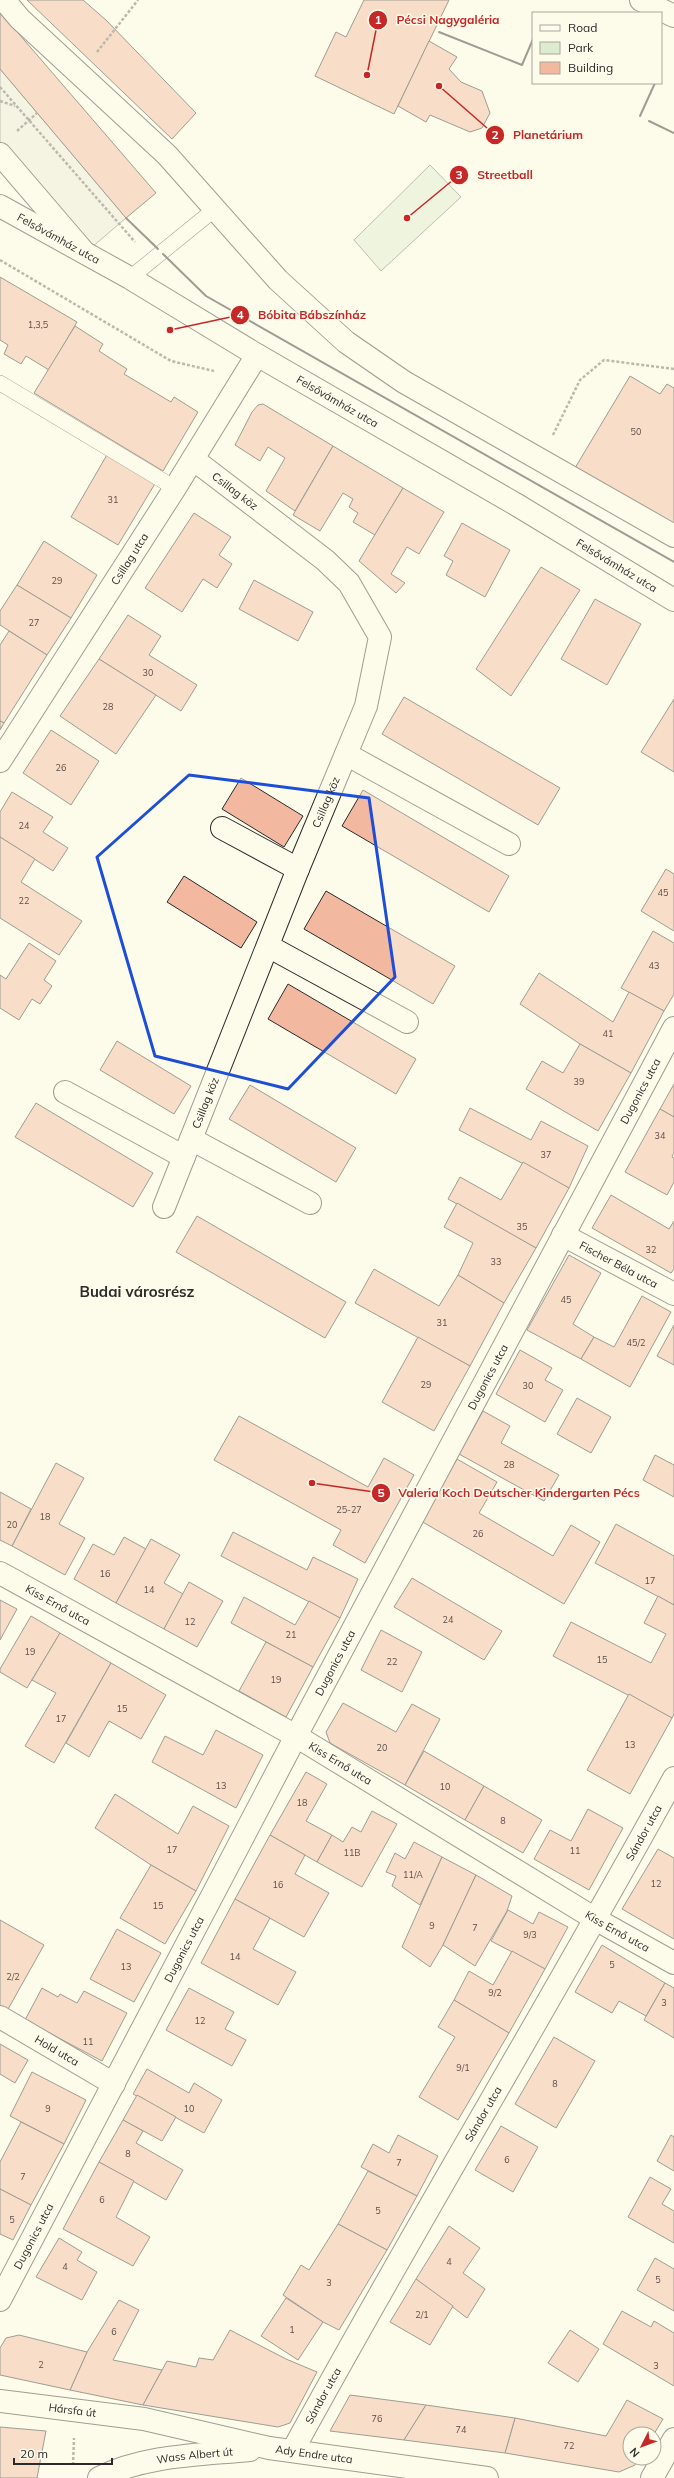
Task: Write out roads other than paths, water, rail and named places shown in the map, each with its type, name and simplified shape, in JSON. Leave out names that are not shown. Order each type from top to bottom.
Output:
[{"type":"street","points":[[4,0],[20,19],[167,155],[278,280],[346,342],[404,382],[674,536]]},
{"type":"street","points":[[641,0],[674,16]]},
{"type":"street","points":[[6,145],[85,253]]},
{"type":"street","name":"Felsővámház utca","points":[[0,206],[130,278],[257,356],[517,505],[674,600]]},
{"type":"street","name":"Csillag utca","points":[[0,761],[175,488],[257,356]]},
{"type":"street","name":"Csillag köz","points":[[164,1207],[298,869],[366,706],[380,637],[349,583],[326,560],[193,459]]},
{"type":"street","points":[[346,754],[508,844]]},
{"type":"street","points":[[222,828],[298,869]]},
{"type":"street","points":[[268,946],[407,1022]]},
{"type":"street","name":"Dugonics utca","points":[[0,2300],[296,1736],[674,1028]]},
{"type":"street","points":[[65,1092],[310,1203]]},
{"type":"street","name":"Fischer Béla utca","points":[[563,1235],[674,1294]]},
{"type":"street","name":"Kiss Ernő utca","points":[[0,1573],[296,1736],[596,1920],[674,1963]]},
{"type":"street","name":"Sándor utca","points":[[293,2450],[363,2321],[596,1920],[674,1778]]},
{"type":"street","name":"Hold utca","points":[[0,2017],[114,2084]]},
{"type":"street","name":"Hársfa út","points":[[0,2401],[144,2419]]},
{"type":"street","name":"Ady Endre utca","points":[[144,2419],[269,2448],[293,2450],[487,2478]]},
{"type":"street","points":[[652,2478],[674,2439]]},
{"type":"street","name":"Wass Albert út","points":[[99,2478],[116,2470],[164,2458],[269,2448]]},
{"type":"lane","points":[[130,278],[215,209]]},
{"type":"lane","points":[[0,383],[175,488]]},
{"type":"place","name":"Pécsi Nagygaléria","points":[[367,75]]},
{"type":"place","name":"Planetárium","points":[[439,86]]},
{"type":"place","name":"Streetball","points":[[407,218]]},
{"type":"place","name":"Bóbita Bábszínház","points":[[170,330]]},
{"type":"place","name":"Valeria Koch Deutscher Kindergarten Pécs","points":[[312,1483]]},
{"type":"district","name":"Budai városrész","points":[[137,1291]]}]
